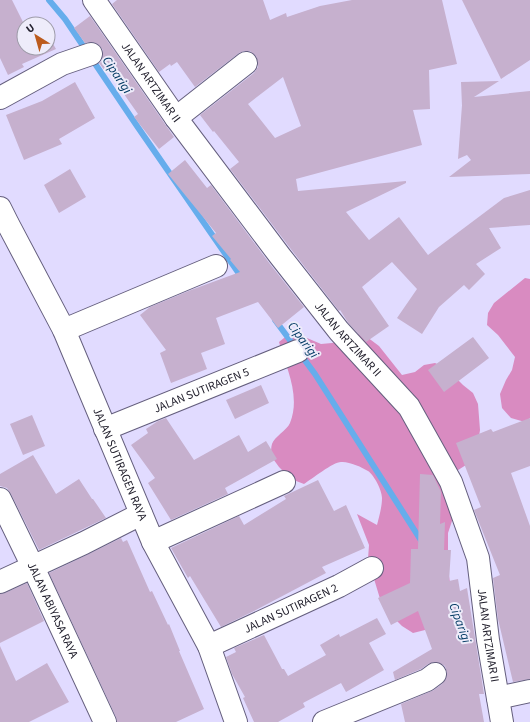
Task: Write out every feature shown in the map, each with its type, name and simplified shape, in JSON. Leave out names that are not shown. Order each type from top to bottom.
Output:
[{"type":"street","name":"JALAN ARTZIMAR II","points":[[94,0],[176,118],[280,256],[339,330],[409,407],[451,482],[478,558],[488,640],[502,722]]},
{"type":"street","points":[[0,98],[62,64],[91,54]]},
{"type":"street","points":[[176,118],[246,63]]},
{"type":"street","name":"JALAN SUTIRAGEN RAYA","points":[[3,220],[64,330],[153,542],[209,646],[236,722]]},
{"type":"street","points":[[64,330],[216,266]]},
{"type":"street","name":"JALAN SUTIRAGEN 5","points":[[105,429],[298,351]]},
{"type":"street","points":[[153,542],[284,482]]},
{"type":"street","name":"JALAN ABIYASA RAYA","points":[[0,500],[105,722]]},
{"type":"street","points":[[0,582],[84,543],[141,514]]},
{"type":"street","name":"JALAN SUTIRAGEN 2","points":[[209,646],[339,586],[372,568]]},
{"type":"street","points":[[324,722],[427,680],[435,674]]},
{"type":"street","points":[[498,698],[530,691]]},
{"type":"shaded area","points":[[525,278],[530,279],[530,418],[525,422],[511,418],[502,408],[500,394],[512,370],[515,357],[498,335],[487,325],[488,313],[494,303]]},
{"type":"shaded area","points":[[355,333],[367,337],[379,346],[402,375],[415,372],[424,365],[435,363],[446,368],[473,393],[478,404],[480,430],[478,442],[466,465],[455,472],[460,513],[452,521],[448,533],[448,569],[450,583],[425,630],[413,633],[402,626],[381,602],[368,559],[369,545],[357,514],[377,525],[382,495],[373,476],[359,466],[347,462],[341,462],[328,468],[304,484],[291,479],[271,456],[273,441],[290,423],[294,402],[291,382],[279,342],[289,334],[300,335],[321,344],[332,343],[345,339]]},
{"type":"building","points":[[0,0],[12,0],[20,16],[16,16],[16,56],[40,56],[22,64],[24,67],[8,75],[0,58]]},
{"type":"building","points":[[117,0],[263,0],[270,20],[286,13],[287,17],[320,6],[352,0],[442,0],[457,64],[429,70],[430,109],[413,110],[422,145],[296,179],[298,191],[406,181],[406,183],[346,212],[369,240],[399,217],[428,255],[504,198],[530,190],[530,225],[489,228],[501,248],[476,264],[485,274],[469,290],[464,285],[439,307],[422,334],[397,318],[417,289],[392,262],[362,287],[389,326],[366,342],[349,324],[340,310],[339,311],[230,169],[239,162],[200,115],[254,73],[258,67],[256,56],[250,51],[239,53],[195,87],[177,62],[171,66],[170,64],[159,72],[112,4]],"holes":[[[283,77],[301,126],[275,138],[248,104]]]},
{"type":"building","points":[[462,0],[530,0],[530,60],[501,79]]},
{"type":"building","points":[[90,16],[174,137],[159,149],[134,117],[138,114],[107,70],[105,71],[99,63],[101,62],[103,56],[103,50],[99,45],[93,42],[85,43],[74,28]]},
{"type":"building","points":[[499,81],[474,97],[530,91],[530,174],[449,177],[471,160],[467,155],[458,159],[462,105],[461,82]]},
{"type":"building","points":[[75,82],[95,118],[59,139],[62,144],[24,160],[6,115],[42,101]]},
{"type":"building","points":[[185,160],[207,188],[211,185],[304,307],[278,328],[258,302],[216,318],[225,344],[201,353],[207,369],[171,383],[160,353],[166,350],[140,315],[150,307],[240,272],[212,236],[216,233],[168,174]]},
{"type":"building","points":[[70,169],[86,197],[59,213],[44,185]]},
{"type":"building","points":[[473,337],[489,358],[444,392],[428,370]]},
{"type":"building","points":[[261,385],[269,403],[235,419],[226,400]]},
{"type":"building","points":[[32,415],[45,446],[23,455],[10,424]]},
{"type":"building","points":[[166,418],[194,460],[239,435],[248,452],[266,441],[277,459],[225,488],[228,494],[171,520],[148,483],[155,478],[131,445],[148,433],[146,429],[158,421]]},
{"type":"building","points":[[530,418],[530,466],[511,473],[530,526],[530,679],[513,682],[498,619],[493,578],[500,575],[474,510],[481,507],[456,443],[491,429],[493,432]]},
{"type":"building","points":[[33,455],[56,494],[79,479],[106,518],[39,550],[11,494],[7,488],[0,486],[0,474]]},
{"type":"building","points":[[420,474],[433,475],[441,492],[440,524],[445,522],[444,550],[451,550],[449,581],[458,579],[460,591],[467,588],[484,694],[479,694],[484,722],[405,722],[401,704],[434,690],[446,679],[447,673],[445,666],[434,662],[395,680],[393,672],[432,649],[418,611],[391,625],[378,598],[410,583],[411,549],[418,549]]},
{"type":"building","points":[[318,480],[334,511],[346,505],[365,548],[322,567],[326,573],[221,627],[190,576],[188,578],[171,548],[239,516],[244,525],[286,499],[284,496]]},
{"type":"building","points":[[121,538],[123,542],[127,540],[150,592],[152,591],[168,625],[169,624],[204,709],[176,722],[117,722],[49,573]]},
{"type":"building","points":[[27,583],[44,621],[0,643],[0,594]]},
{"type":"building","points":[[377,618],[386,634],[369,643],[384,670],[346,692],[341,683],[303,703],[305,707],[278,722],[254,722],[243,698],[245,697],[232,674],[226,657],[236,652],[234,648],[264,635],[282,669],[284,669],[288,676],[326,655],[320,645],[339,634],[340,637]]},
{"type":"building","points":[[0,646],[16,681],[47,663],[69,702],[29,722],[0,722]]},
{"type":"waterway","name":"Ciparigi","points":[[49,0],[65,19],[242,278]]},
{"type":"waterway","name":"Ciparigi","points":[[275,320],[315,374],[422,542]]}]
